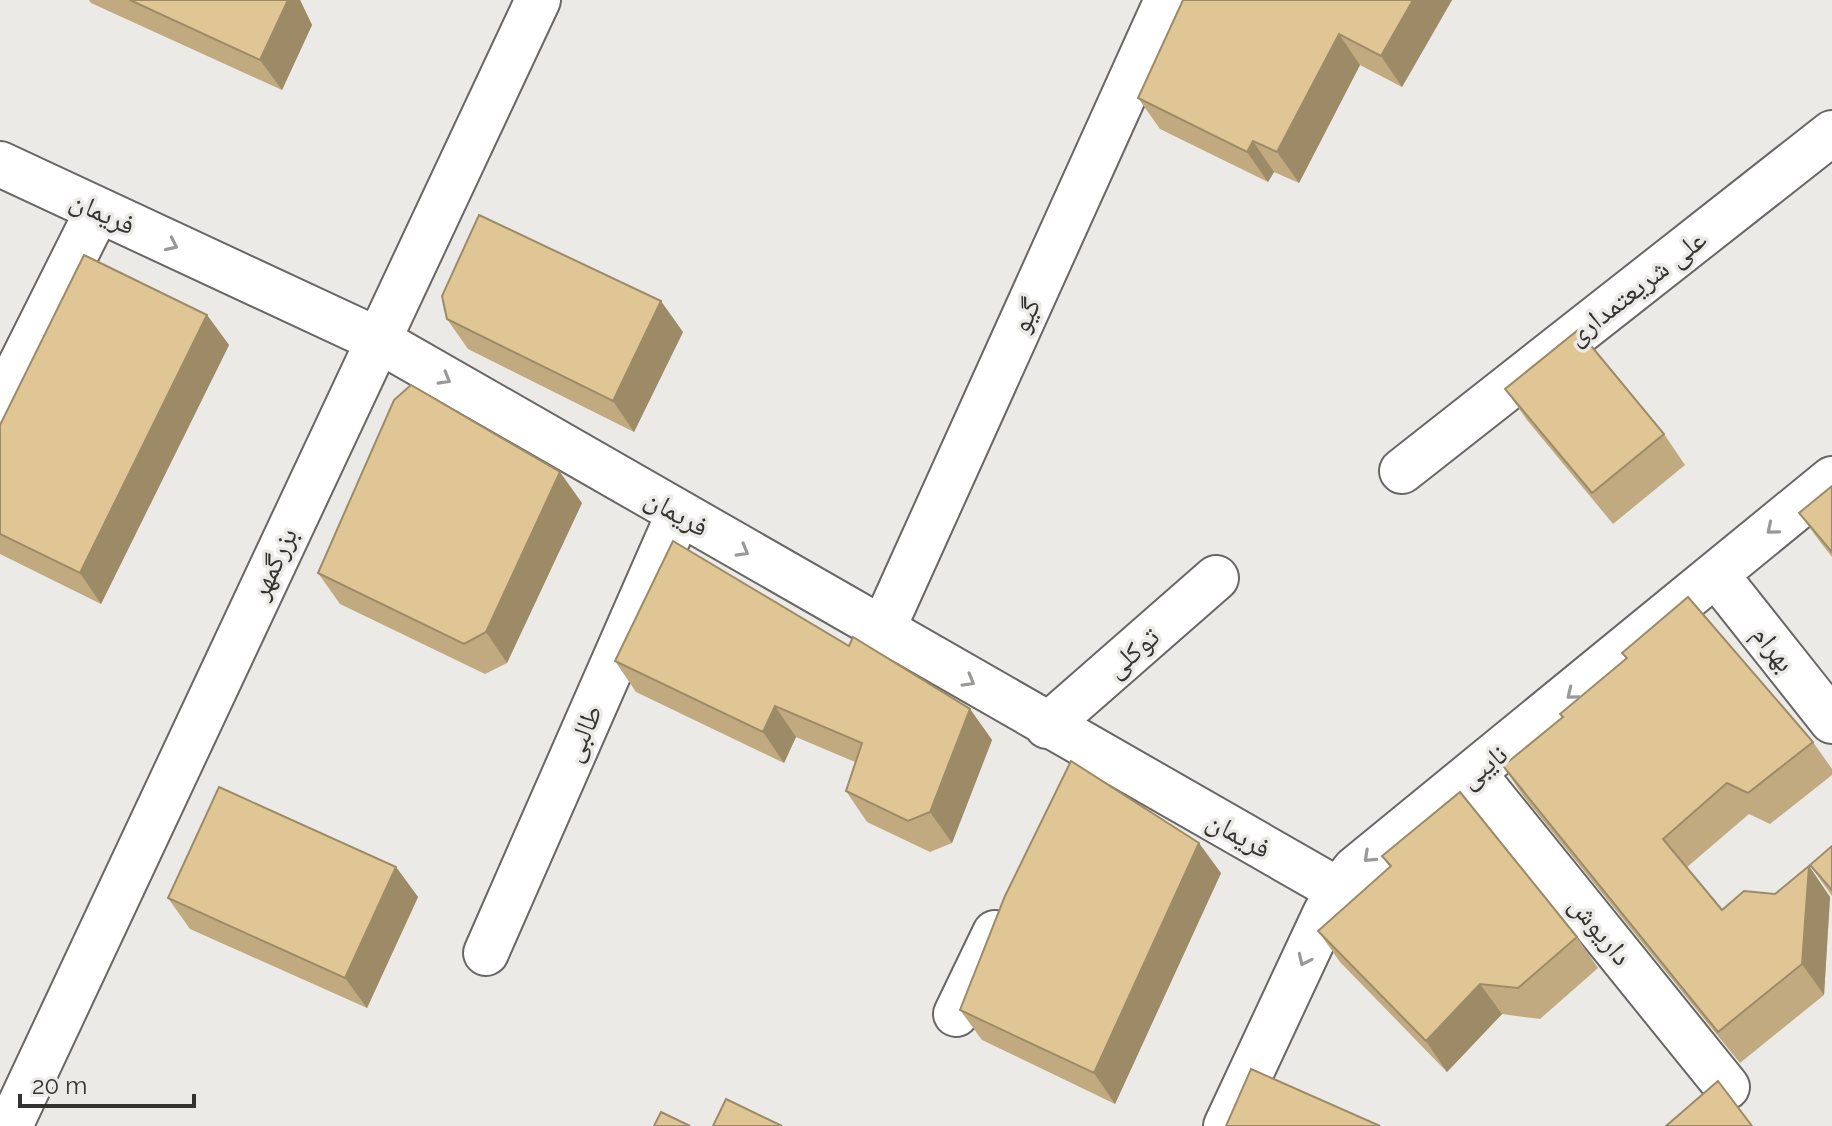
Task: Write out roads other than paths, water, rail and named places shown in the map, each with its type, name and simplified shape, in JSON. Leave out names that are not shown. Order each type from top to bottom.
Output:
[{"type":"street","name":"بزرگمهر","points":[[10,1126],[538,0]]},
{"type":"street","name":"گیو","points":[[882,631],[1167,0]]},
{"type":"street","name":"علی شریعتمداری","points":[[1402,471],[1832,133]]},
{"type":"street","name":"فریمان","points":[[0,164],[378,340],[1047,726],[1079,761],[1338,890]]},
{"type":"street","points":[[0,406],[98,210]]},
{"type":"street","name":"نایبی","points":[[1226,1126],[1338,890],[1380,847],[1474,774],[1832,479]]},
{"type":"street","name":"طالبی","points":[[486,953],[679,513]]},
{"type":"street","name":"بهرام","points":[[1717,576],[1832,721]]},
{"type":"street","name":"توکلی","points":[[1047,726],[1216,578]]},
{"type":"street","name":"داریوش","points":[[1474,774],[1727,1087]]},
{"type":"street","points":[[956,1014],[1010,902]]}]
